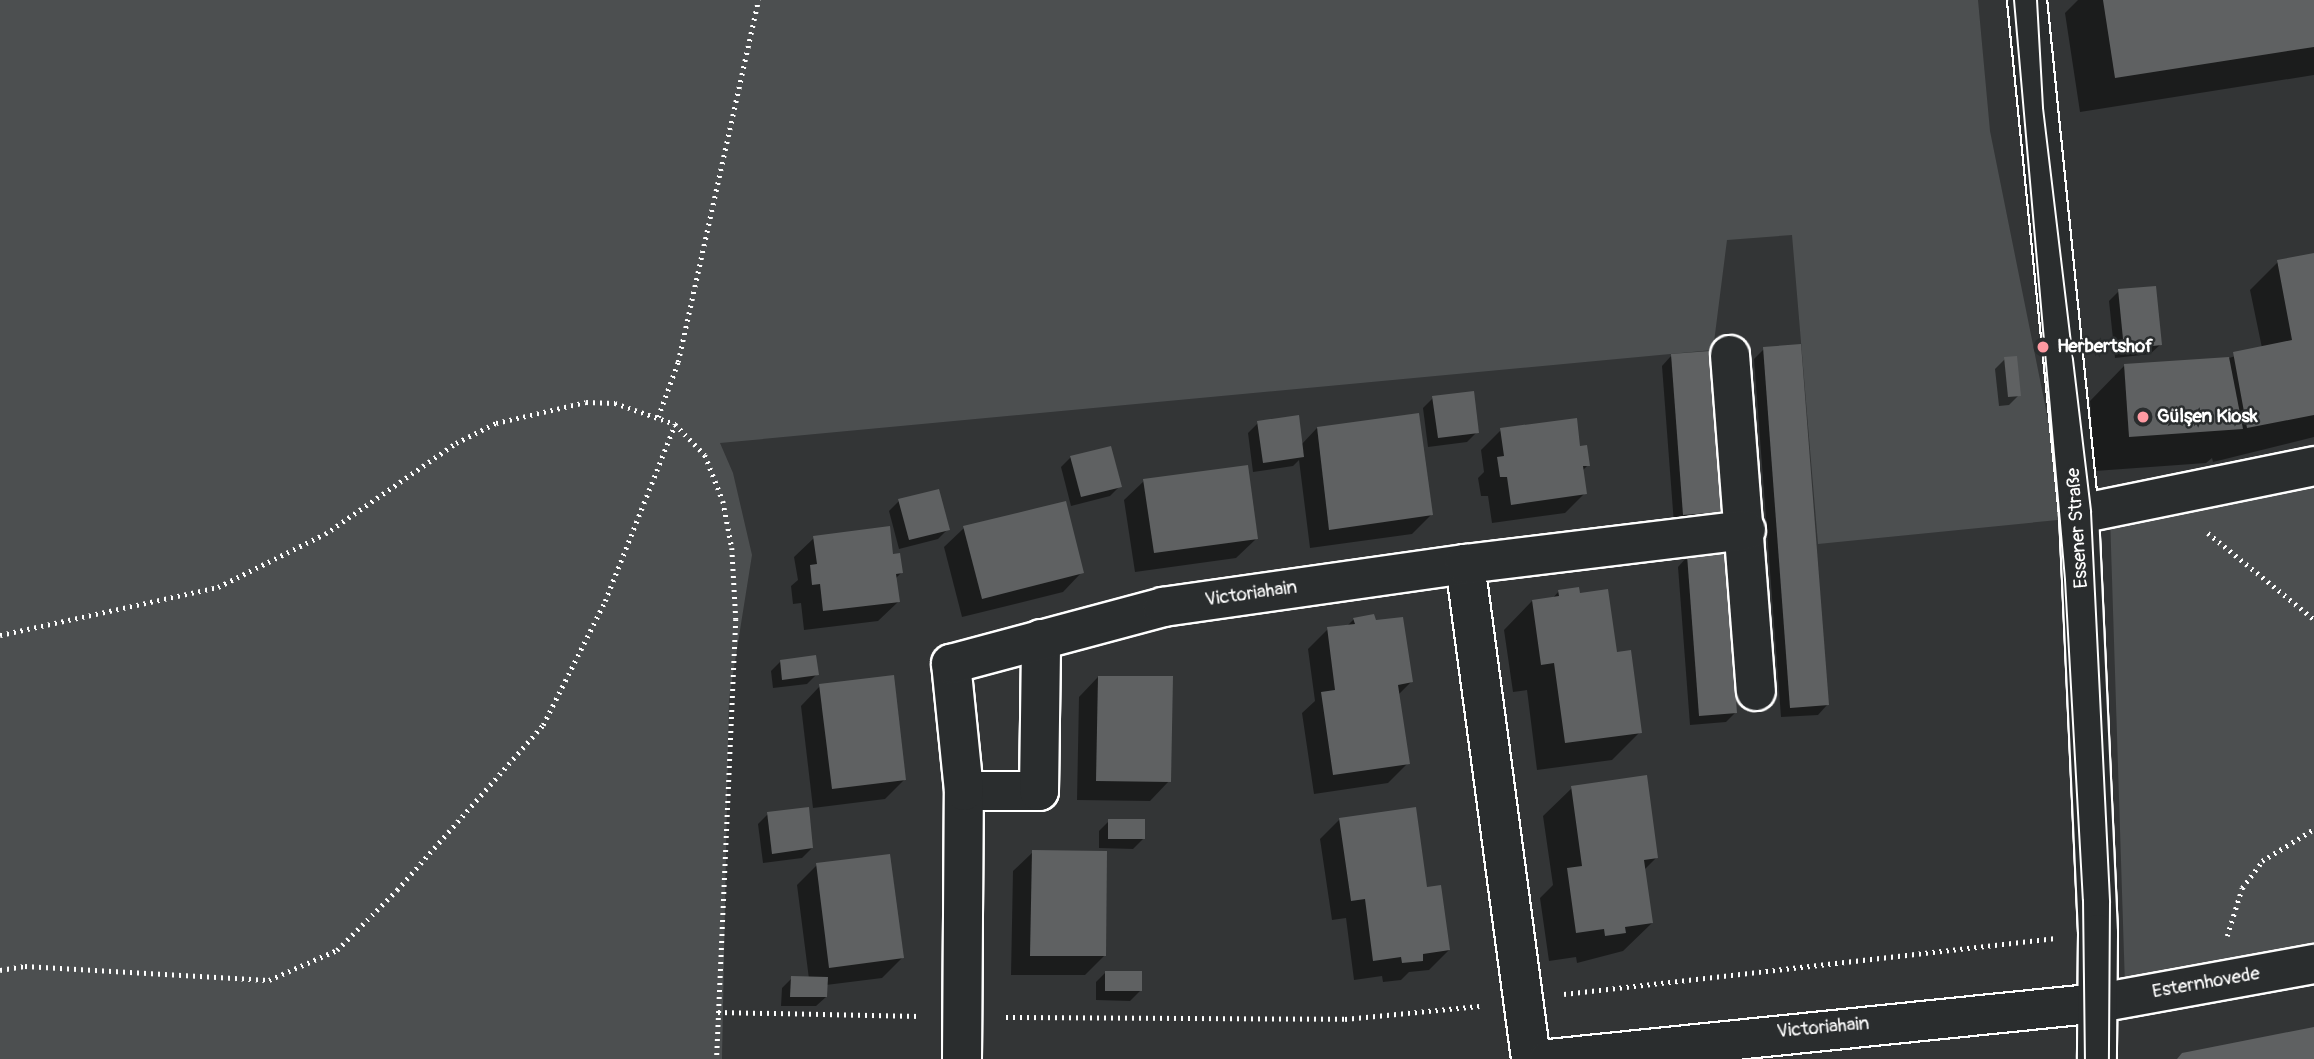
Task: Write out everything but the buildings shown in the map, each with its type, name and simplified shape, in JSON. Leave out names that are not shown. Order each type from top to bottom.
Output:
[{"type":"street","name":"Essener Straße","points":[[2027,0],[2079,514],[2098,934],[2097,1059]]},
{"type":"street","points":[[1730,355],[1746,530],[1756,691]]},
{"type":"street","points":[[2079,514],[2314,466]]},
{"type":"street","name":"Victoriahain","points":[[962,1059],[964,791],[951,664],[1163,607],[1465,564],[1746,530]]},
{"type":"street","points":[[1465,564],[1531,1059]]},
{"type":"street","points":[[964,791],[1039,791],[1041,639]]},
{"type":"street","name":"Esternhovede","points":[[2099,1003],[2314,964]]},
{"type":"street","name":"Victoriahain","points":[[1549,1059],[2099,1003]]},
{"type":"path","points":[[658,417],[678,362],[758,0]]},
{"type":"path","points":[[0,635],[218,587],[325,534],[456,443],[496,423],[586,402],[615,403],[675,424],[705,455],[723,501],[733,559],[736,619],[716,1059]]},
{"type":"path","points":[[0,970],[51,967],[269,980],[337,950],[397,890],[543,725],[605,601],[675,424]]},
{"type":"path","points":[[2164,497],[2314,619]]},
{"type":"path","points":[[2226,938],[2242,888],[2262,861],[2314,829]]},
{"type":"path","points":[[718,1012],[1345,1019],[1433,1013],[1522,999],[2098,934]]},
{"type":"shaded area","points":[[0,0],[1978,0],[1990,131],[2068,519],[1818,544],[1792,235],[1727,240],[1713,350],[720,443],[733,473],[752,555],[729,699],[722,1059],[0,1059]]},
{"type":"shaded area","points":[[2314,475],[2314,955],[2125,986],[2110,516]]},
{"type":"tram line","points":[[2014,0],[2065,580],[2083,900],[2085,1059]]},
{"type":"tram line","points":[[2037,0],[2043,108],[2091,512],[2110,903],[2109,1059]]},
{"type":"place","name":"Herbertshof","points":[[2043,347]]},
{"type":"place","name":"Gülşen Kiosk","points":[[2143,417]]}]
